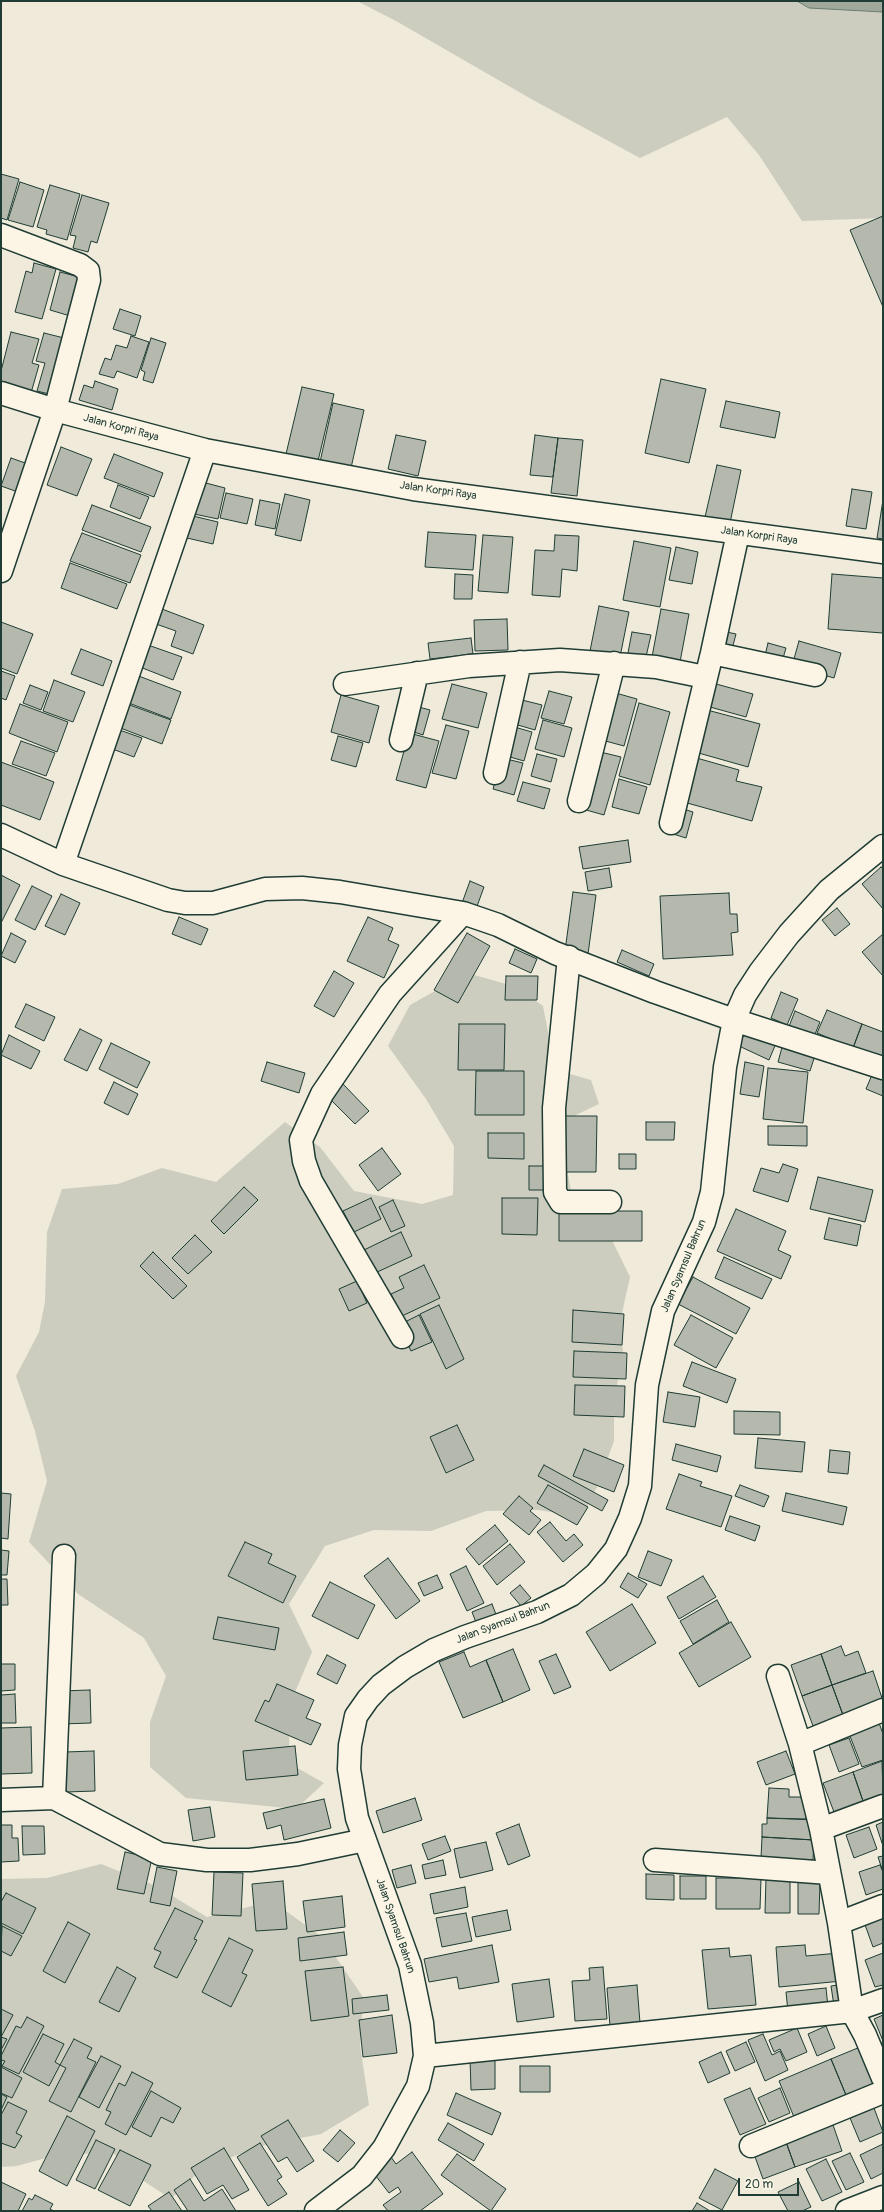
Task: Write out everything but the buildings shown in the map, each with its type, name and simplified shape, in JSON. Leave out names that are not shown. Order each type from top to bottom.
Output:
[{"type":"street","points":[[1,235],[80,265],[89,275],[55,410],[1,571]]},
{"type":"street","name":"Jalan Korpri Raya","points":[[1,394],[55,410],[206,450],[413,489],[883,552]]},
{"type":"street","points":[[63,864],[206,450]]},
{"type":"street","points":[[670,823],[705,677],[712,654],[738,533]]},
{"type":"street","points":[[712,654],[815,675]]},
{"type":"street","points":[[345,684],[469,666],[560,660],[614,663],[656,668],[705,677]]},
{"type":"street","points":[[495,773],[520,662]]},
{"type":"street","points":[[579,801],[614,663]]},
{"type":"street","points":[[401,740],[417,673]]},
{"type":"street","points":[[1,835],[63,864],[146,894],[185,903],[213,903],[265,889],[295,888],[340,892],[463,913],[498,925],[569,958],[734,1020],[883,1068]]},
{"type":"street","name":"Jalan Syamsul Bahrun","points":[[316,2211],[362,2176],[384,2148],[418,2086],[425,2056],[422,2023],[410,1965],[357,1818],[349,1769],[350,1745],[356,1716],[368,1699],[381,1685],[405,1667],[434,1650],[465,1637],[537,1612],[571,1595],[596,1574],[616,1549],[630,1518],[640,1486],[647,1385],[663,1311],[704,1222],[712,1192],[725,1067],[734,1020],[745,995],[789,934],[829,890],[883,846]]},
{"type":"street","points":[[402,1337],[311,1181],[304,1161],[301,1140],[322,1094],[390,994],[463,913]]},
{"type":"street","points":[[569,958],[554,1108],[555,1192],[561,1202],[610,1202]]},
{"type":"street","points":[[54,1798],[64,1556]]},
{"type":"street","points":[[778,1676],[800,1744],[821,1829],[839,1923],[852,2011],[865,2035],[883,2078]]},
{"type":"street","points":[[800,1744],[883,1710]]},
{"type":"street","points":[[1,1800],[54,1798],[160,1854],[207,1860],[250,1860],[298,1854],[365,1840]]},
{"type":"street","points":[[821,1829],[883,1806]]},
{"type":"street","points":[[655,1860],[829,1873]]},
{"type":"street","points":[[839,1923],[883,1906]]},
{"type":"street","points":[[425,2056],[684,2027],[708,2028],[852,2011],[883,2000]]},
{"type":"street","points":[[751,2146],[883,2092]]},
{"type":"street","points":[[847,2211],[883,2197]]},
{"type":"shaded area","points":[[357,1],[883,1],[883,218],[802,221],[759,155],[727,117],[640,158],[533,100],[396,21]]},
{"type":"shaded area","points":[[797,1],[883,1],[883,12],[809,8]]},
{"type":"shaded area","points":[[467,973],[517,987],[543,1006],[548,1032],[549,1068],[591,1080],[599,1104],[553,1126],[567,1169],[573,1201],[606,1228],[630,1277],[620,1322],[623,1353],[614,1401],[614,1441],[598,1485],[582,1517],[538,1510],[486,1511],[431,1531],[374,1530],[325,1546],[289,1604],[312,1652],[288,1709],[290,1764],[324,1783],[296,1809],[186,1798],[150,1767],[150,1722],[166,1676],[144,1638],[78,1594],[29,1542],[47,1481],[35,1431],[16,1376],[39,1332],[45,1302],[47,1232],[62,1189],[118,1184],[162,1168],[216,1182],[285,1122],[320,1147],[354,1191],[422,1204],[453,1195],[454,1146],[426,1099],[388,1046],[410,1005]]},
{"type":"shaded area","points":[[101,1864],[156,1886],[207,1917],[272,1901],[322,1937],[363,1997],[360,2045],[369,2105],[321,2134],[266,2145],[204,2167],[171,2199],[136,2176],[112,2152],[53,2156],[17,2166],[1,2167],[1,1879],[47,1878]]}]
